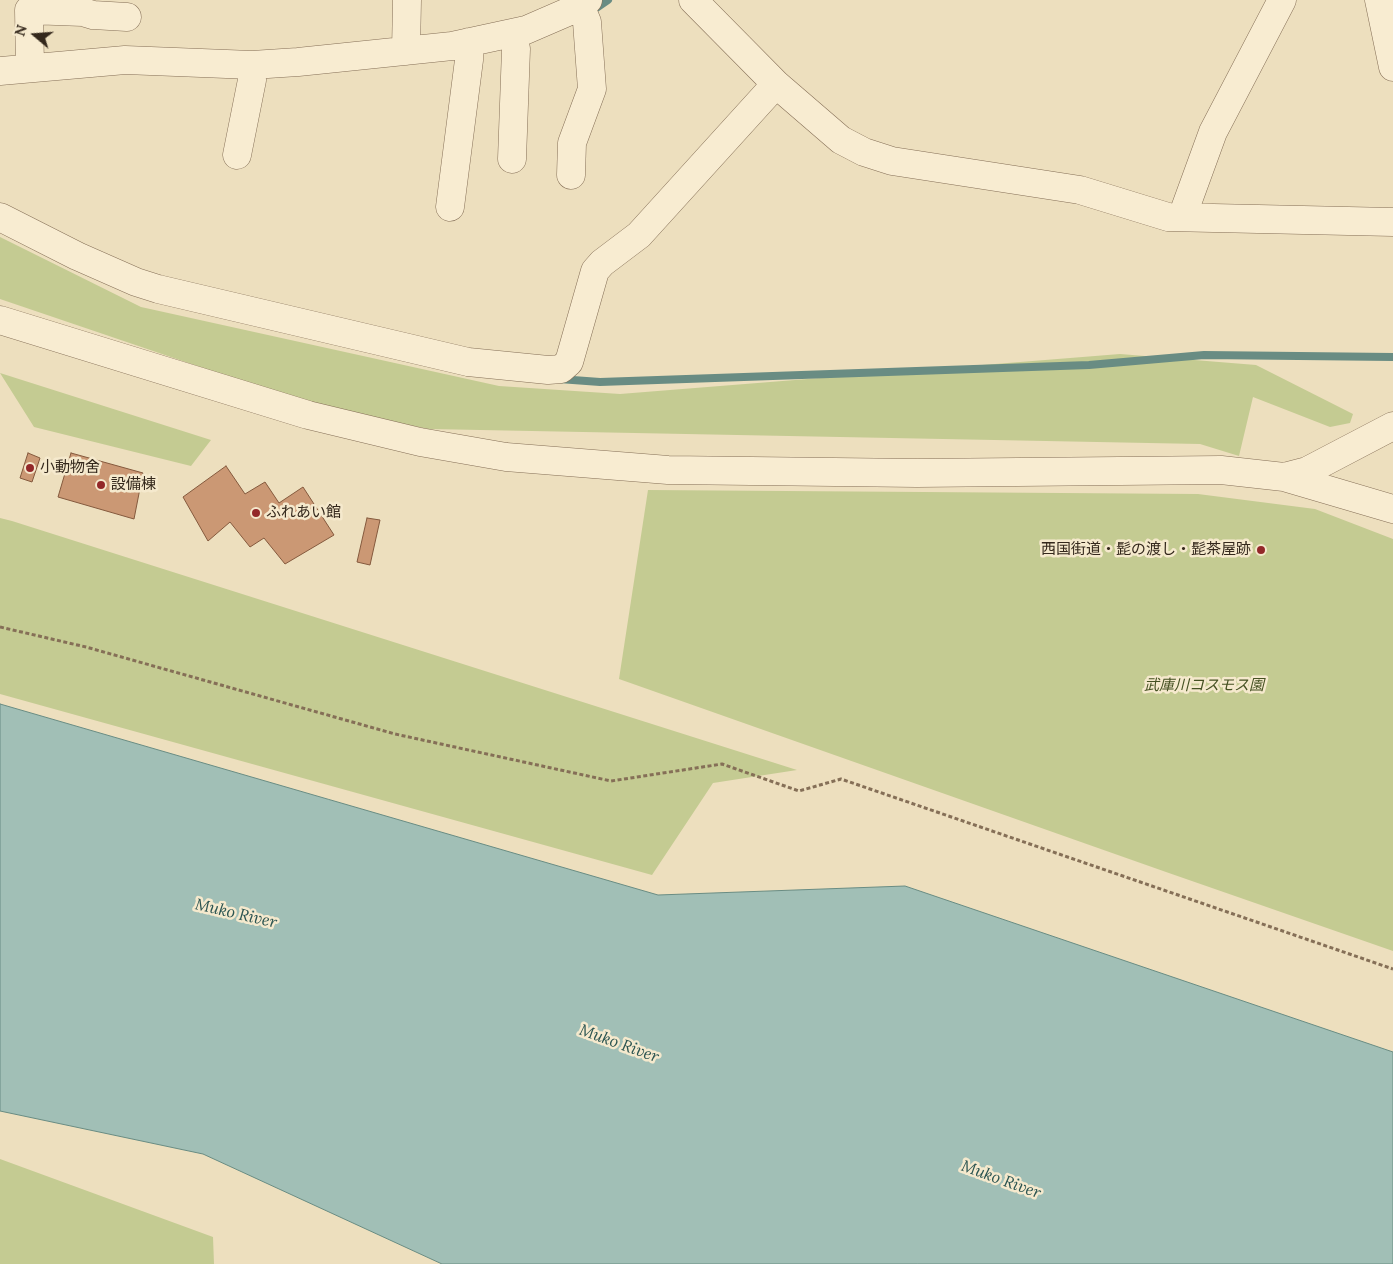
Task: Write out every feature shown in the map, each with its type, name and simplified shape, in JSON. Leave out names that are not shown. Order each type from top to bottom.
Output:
[{"type":"street","points":[[406,51],[407,0]]},
{"type":"street","points":[[693,0],[776,84],[841,140],[864,152],[892,160],[1080,190],[1168,217],[1393,222]]},
{"type":"street","points":[[1182,217],[1213,132],[1282,0]]},
{"type":"street","points":[[1379,0],[1393,67]]},
{"type":"street","points":[[0,71],[125,60],[253,72],[452,46],[470,51],[514,40],[526,30],[570,11],[584,9],[592,89],[572,143],[571,175]]},
{"type":"street","points":[[30,68],[29,10],[83,12],[93,15],[127,17]]},
{"type":"street","points":[[512,159],[514,40]]},
{"type":"street","points":[[450,207],[470,51]]},
{"type":"street","points":[[237,155],[253,72]]},
{"type":"street","points":[[0,217],[77,256],[136,282],[158,289],[468,362],[548,370],[561,369],[569,362],[595,271],[602,263],[639,235],[776,84]]},
{"type":"street","points":[[0,320],[308,415],[420,442],[506,457],[668,470],[917,473],[1221,470],[1284,477],[1393,509]]},
{"type":"street","points":[[1284,477],[1307,470],[1393,426]]},
{"type":"path","points":[[0,627],[86,647],[396,734],[610,781],[722,764],[799,791],[841,779],[1393,970]]},
{"type":"green space","points":[[0,237],[141,307],[499,386],[620,394],[1120,354],[1256,365],[1353,414],[1350,423],[1330,427],[1253,397],[1239,456],[1200,444],[429,429],[321,408],[0,299]]},
{"type":"green space","points":[[0,373],[211,440],[191,466],[34,427]]},
{"type":"green space","name":"武庫川コスモス園","points":[[648,490],[1198,494],[1315,509],[1393,539],[1393,951],[619,679]]},
{"type":"green space","points":[[0,518],[797,770],[713,783],[652,875],[0,694]]},
{"type":"green space","points":[[0,1159],[213,1237],[214,1264],[0,1264]]},
{"type":"water","name":"Muko River","points":[[0,704],[658,895],[905,886],[1393,1052],[1393,1264],[442,1264],[203,1154],[0,1111]]},
{"type":"building","name":"小動物舍","points":[[28,453],[40,458],[32,482],[20,478]]},
{"type":"building","name":"設備棟","points":[[71,453],[143,473],[134,519],[58,497]]},
{"type":"building","name":"ふれあい館","points":[[226,466],[245,494],[265,482],[279,503],[303,487],[334,535],[285,564],[264,538],[250,547],[230,522],[208,541],[183,497]]},
{"type":"building","points":[[367,518],[380,520],[370,565],[357,562]]},
{"type":"waterway","points":[[592,11],[608,0]]},
{"type":"waterway","points":[[559,379],[600,382],[1089,365],[1204,355],[1393,357]]},
{"type":"place","name":"小動物舍","points":[[30,468]]},
{"type":"place","name":"設備棟","points":[[101,485]]},
{"type":"place","name":"ふれあい館","points":[[256,513]]},
{"type":"place","name":"西国街道・髭の渡し・髭茶屋跡","points":[[1261,550]]}]
